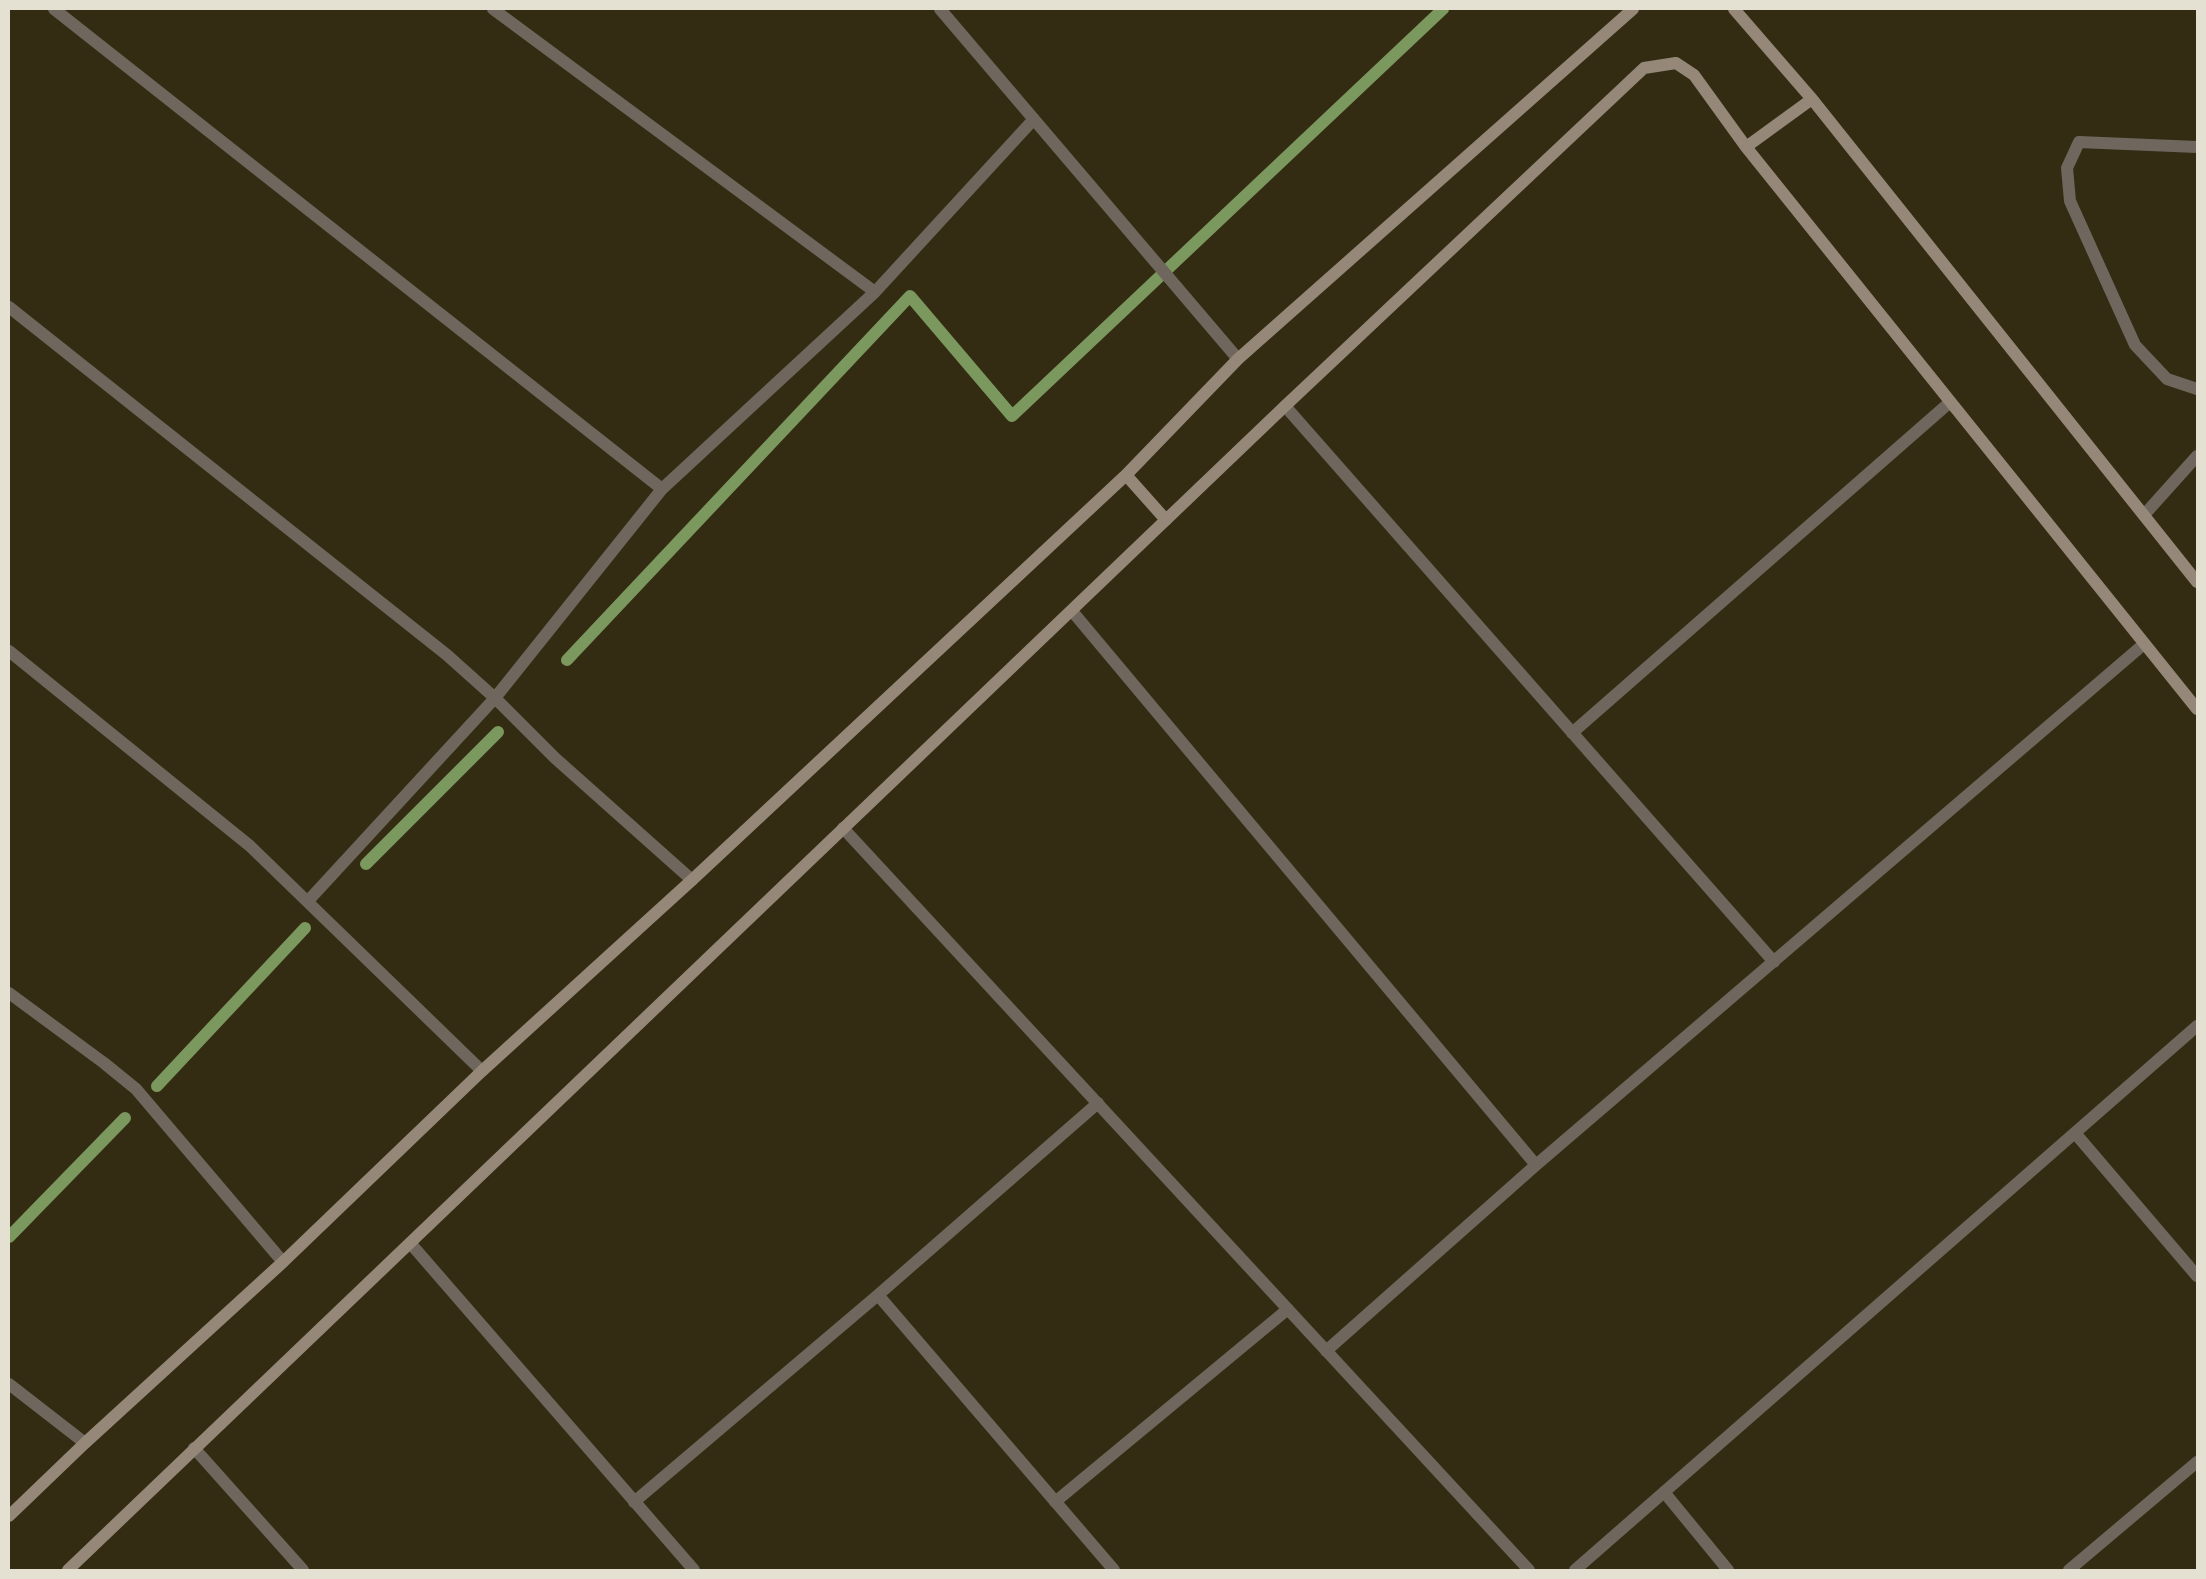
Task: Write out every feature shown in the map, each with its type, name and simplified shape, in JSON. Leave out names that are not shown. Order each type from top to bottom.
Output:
[{"type":"street","points":[[54,9],[662,489]]},
{"type":"street","points":[[493,9],[875,292]]},
{"type":"street","points":[[940,9],[1238,359]]},
{"type":"street","points":[[9,1516],[85,1443],[284,1262],[482,1071],[692,880],[1126,475],[1238,359],[1633,9]]},
{"type":"street","points":[[1734,9],[1812,99],[2197,582]]},
{"type":"street","points":[[68,1570],[1285,406],[1644,68],[1676,63],[1694,75],[1746,147],[2197,709]]},
{"type":"street","points":[[1746,147],[1812,99]]},
{"type":"street","points":[[308,901],[495,698],[662,489],[875,292],[1034,119]]},
{"type":"street","points":[[2196,386],[2167,379],[2136,345],[2070,201],[2067,168],[2079,142],[2197,147]]},
{"type":"street","points":[[9,307],[447,655],[495,698],[554,758],[692,880]]},
{"type":"street","points":[[1572,733],[1950,402]]},
{"type":"street","points":[[1285,406],[1774,962]]},
{"type":"street","points":[[2144,515],[2197,456]]},
{"type":"street","points":[[1126,475],[1166,520]]},
{"type":"street","points":[[1072,611],[1536,1165]]},
{"type":"street","points":[[1326,1350],[1536,1165],[2144,644]]},
{"type":"street","points":[[9,651],[250,846],[482,1071]]},
{"type":"street","points":[[843,828],[1529,1570]]},
{"type":"street","points":[[9,992],[136,1089],[284,1262]]},
{"type":"street","points":[[1576,1570],[2197,1026]]},
{"type":"street","points":[[634,1502],[878,1295],[1098,1103]]},
{"type":"street","points":[[2075,1133],[2197,1276]]},
{"type":"street","points":[[411,1244],[694,1570]]},
{"type":"street","points":[[878,1295],[1114,1570]]},
{"type":"street","points":[[1054,1502],[1288,1309]]},
{"type":"street","points":[[9,1384],[85,1443]]},
{"type":"street","points":[[194,1448],[303,1570]]},
{"type":"street","points":[[2069,1570],[2197,1462]]},
{"type":"street","points":[[1664,1492],[1728,1570]]},
{"type":"waterway","points":[[567,660],[910,296],[1012,416],[1443,9]]},
{"type":"waterway","points":[[366,864],[498,732]]},
{"type":"waterway","points":[[157,1086],[305,928]]},
{"type":"waterway","points":[[9,1237],[125,1118]]}]
